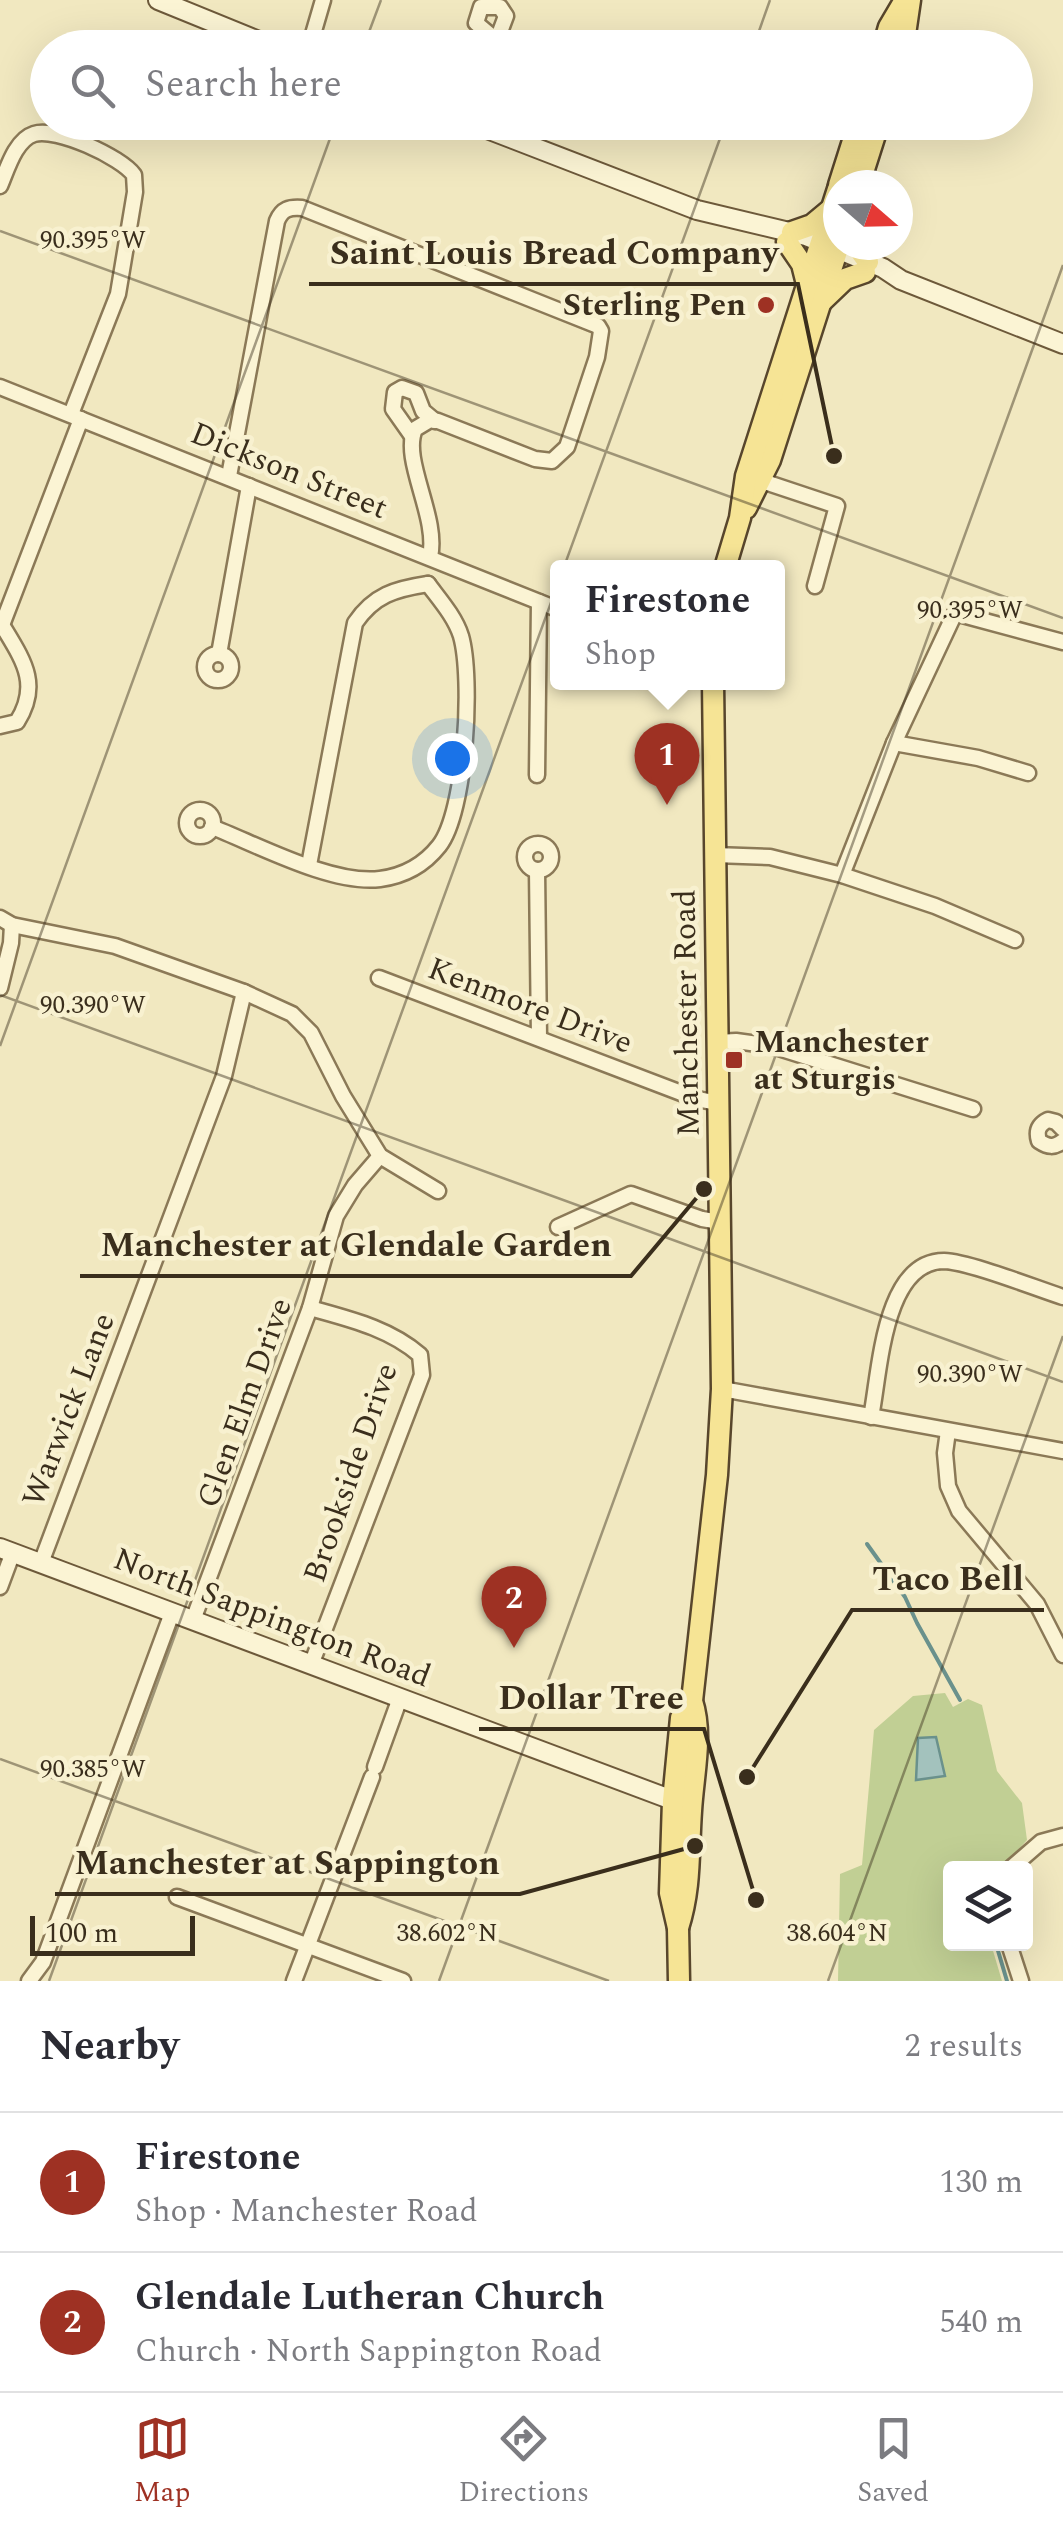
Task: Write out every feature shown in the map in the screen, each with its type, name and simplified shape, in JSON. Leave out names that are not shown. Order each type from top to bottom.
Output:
[{"type":"main road","points":[[888,30],[907,0]]},
{"type":"main road","points":[[904,30],[907,0]]},
{"type":"main road","points":[[844,170],[853,140]]},
{"type":"main road","points":[[863,170],[872,140]]},
{"type":"main road","points":[[727,560],[740,518],[746,476],[807,284],[790,237],[812,225],[823,211]]},
{"type":"main road","points":[[807,284],[835,260]]},
{"type":"main road","points":[[740,518],[762,482],[821,302],[839,260]]},
{"type":"main road","points":[[821,302],[845,279],[843,260]]},
{"type":"main road","name":"Manchester Road","points":[[680,1981],[678,1928],[688,1894],[682,1804],[698,1719],[692,1701],[718,1462],[722,1389],[713,690]]},
{"type":"street","points":[[158,0],[232,30]]},
{"type":"street","points":[[313,30],[322,0]]},
{"type":"street","points":[[0,186],[22,142],[30,137]]},
{"type":"street","points":[[0,726],[17,722],[30,691],[19,654],[1,626],[118,294],[135,192],[134,176],[127,166],[68,140]]},
{"type":"street","points":[[515,140],[697,210],[823,248]]},
{"type":"street","points":[[230,476],[276,221],[290,207],[302,208],[588,321],[601,331],[597,357],[567,447],[552,461],[535,459],[435,421],[423,411],[416,394],[402,388],[396,392],[393,409],[412,436]]},
{"type":"street","points":[[856,260],[1063,344]]},
{"type":"street","name":"Dickson Street","points":[[0,387],[550,606]]},
{"type":"street","points":[[212,827],[353,880],[405,873],[440,845],[454,820],[466,716],[466,657],[460,630],[428,584],[435,558],[434,540],[411,448],[412,436],[421,424],[435,421]]},
{"type":"street","points":[[762,482],[837,506],[815,586]]},
{"type":"street","points":[[219,654],[249,486]]},
{"type":"street","points":[[309,866],[355,623],[368,604],[384,594],[428,584]]},
{"type":"street","points":[[537,776],[539,602]]},
{"type":"street","points":[[842,876],[894,743],[956,613],[1063,642]]},
{"type":"street","points":[[894,743],[978,758],[1028,772]]},
{"type":"street","points":[[715,855],[770,857],[842,876],[935,906],[1015,940]]},
{"type":"street","points":[[537,870],[539,1038]]},
{"type":"street","points":[[0,988],[11,943],[6,922],[115,946],[244,992],[292,1014],[305,1024],[380,1156],[438,1190]]},
{"type":"street","name":"Kenmore Drive","points":[[380,978],[696,1099],[718,1103]]},
{"type":"street","name":"Warwick Lane","points":[[41,1563],[224,1076],[244,992]]},
{"type":"street","points":[[717,1042],[772,1046],[973,1108]]},
{"type":"street","points":[[1063,1129],[1048,1120],[1036,1133],[1045,1146],[1053,1147],[1063,1141]]},
{"type":"street","name":"Glen Elm Drive","points":[[193,1620],[310,1308],[336,1216],[355,1185],[380,1156]]},
{"type":"street","points":[[558,1227],[631,1194],[702,1220],[720,1222]]},
{"type":"street","points":[[871,1417],[894,1298],[916,1271],[931,1264],[958,1264],[1063,1297]]},
{"type":"street","name":"Brookside Drive","points":[[310,1308],[369,1326],[404,1342],[420,1356],[422,1375],[311,1665]]},
{"type":"street","points":[[722,1389],[1063,1451]]},
{"type":"street","points":[[948,1431],[948,1486],[959,1511],[1037,1604],[1063,1655]]},
{"type":"street","points":[[0,1586],[6,1550]]},
{"type":"street","name":"North Sappington Road","points":[[6,1550],[682,1804]]},
{"type":"street","points":[[29,1981],[43,1962],[172,1612]]},
{"type":"street","points":[[294,1981],[400,1698]]},
{"type":"street","points":[[1020,1861],[1041,1842],[1063,1836]]},
{"type":"street","points":[[177,1897],[404,1981]]},
{"type":"street","points":[[1011,1951],[1021,1981]]},
{"type":"green space","points":[[945,1693],[953,1707],[968,1699],[982,1705],[997,1771],[1022,1803],[1027,1840],[1008,1861],[943,1861],[943,1951],[993,1951],[1002,1981],[838,1981],[840,1874],[862,1865],[874,1730],[913,1696]]},
{"type":"water","points":[[936,1737],[945,1776],[916,1780],[918,1738]]},
{"type":"waterway","points":[[867,1544],[905,1597],[960,1700]]},
{"type":"waterway","points":[[998,1951],[1007,1981]]},
{"type":"place","name":"Sterling Pen","points":[[766,305]]},
{"type":"place","name":"Saint Louis Bread Company","points":[[834,456]]},
{"type":"place","name":"Firestone","points":[[667,805]]},
{"type":"place","name":"Manchester at Sturgis","points":[[734,1060]]},
{"type":"place","name":"Manchester at Glendale Garden","points":[[704,1189]]},
{"type":"place","name":"Glendale Lutheran Church","points":[[514,1648]]},
{"type":"place","name":"Taco Bell","points":[[747,1777]]},
{"type":"place","name":"Manchester at Sappington","points":[[695,1846]]},
{"type":"place","name":"Dollar Tree","points":[[756,1900]]}]
